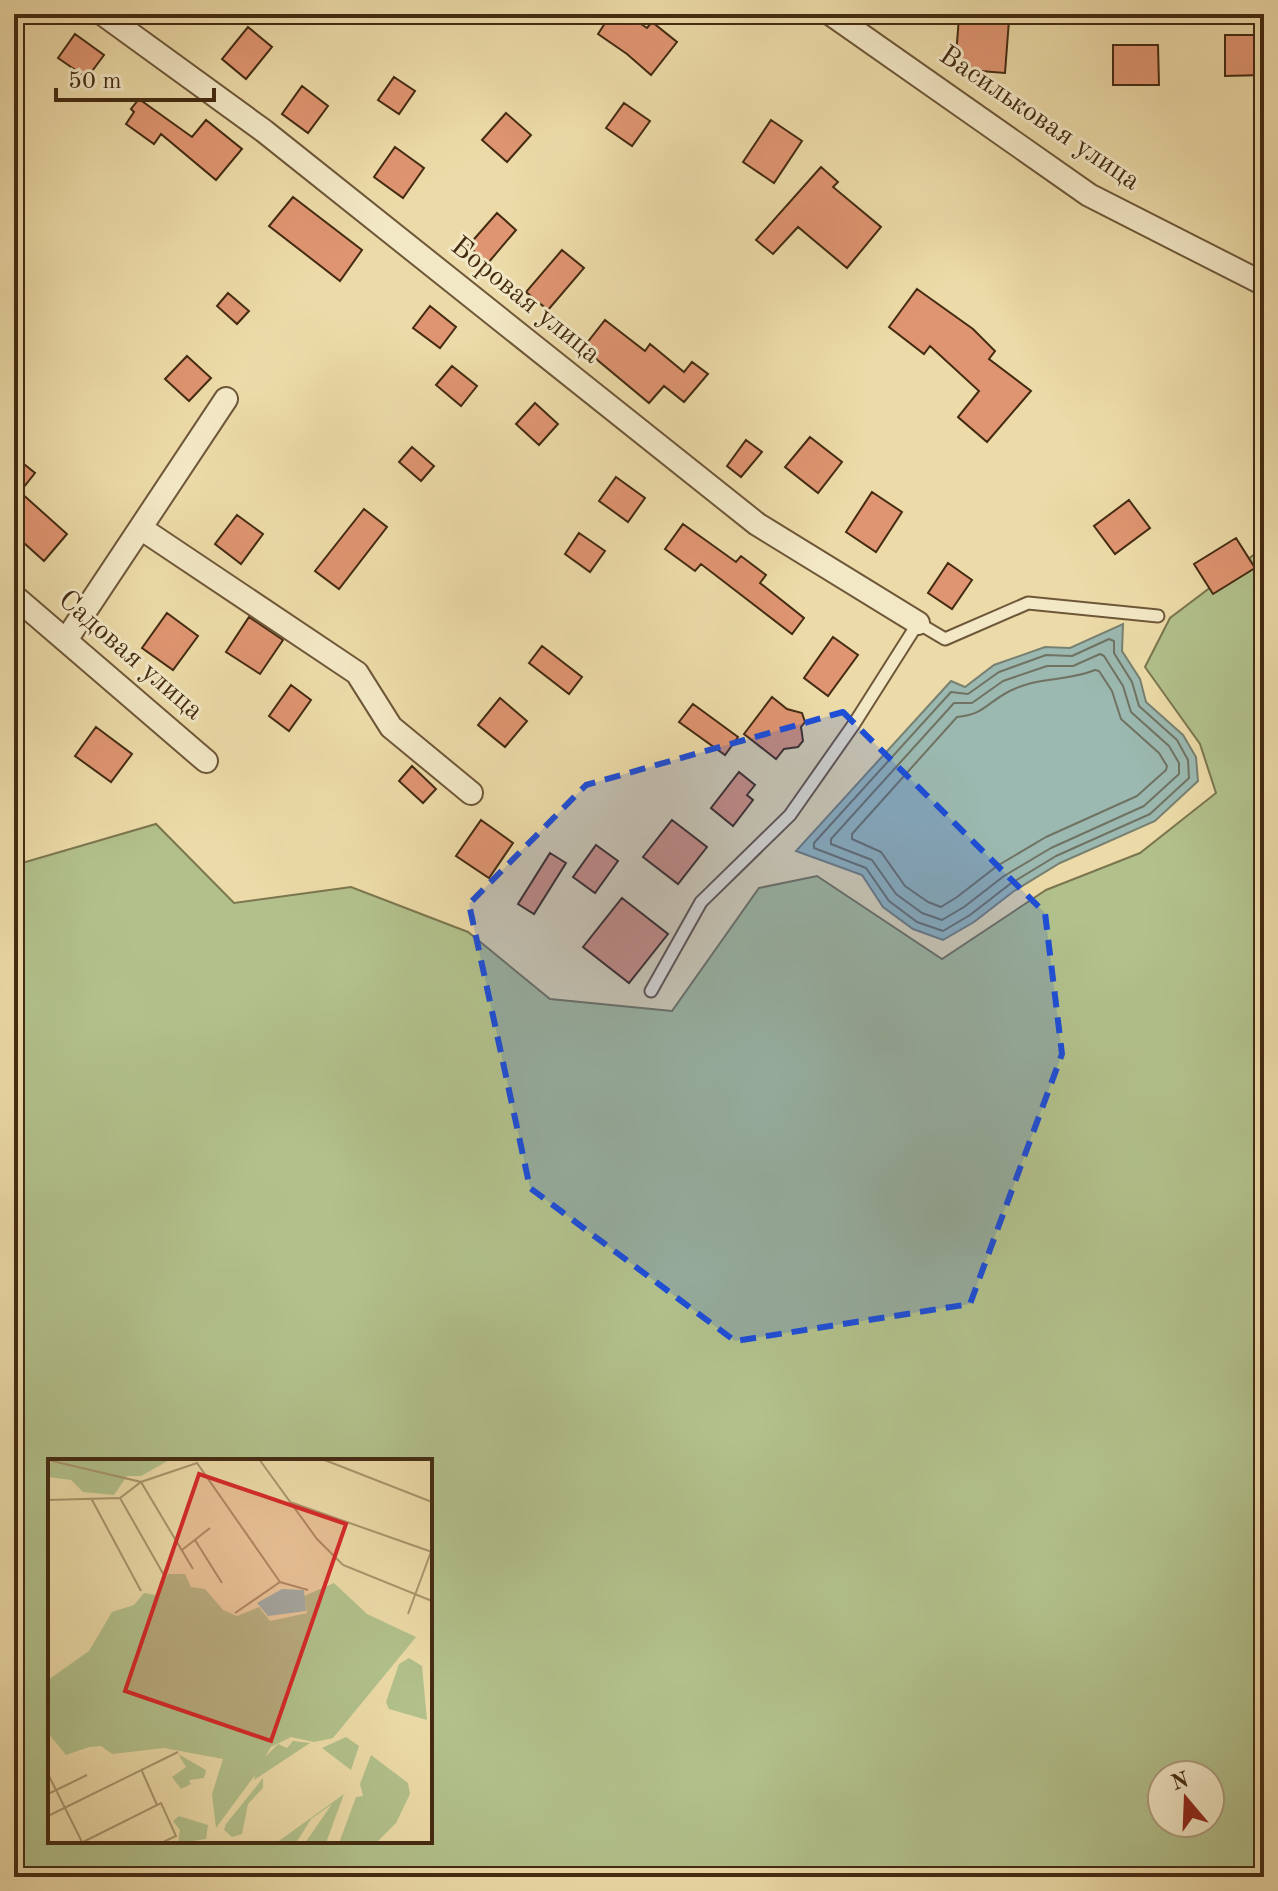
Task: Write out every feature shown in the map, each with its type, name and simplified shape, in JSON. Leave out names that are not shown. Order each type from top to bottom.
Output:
[{"type":"street","name":"Боровая улица","points":[[103,14],[264,131],[757,524],[918,623]]},
{"type":"street","name":"Васильковая улица","points":[[831,14],[1089,195],[1264,284]]},
{"type":"street","points":[[66,640],[226,399]]},
{"type":"street","points":[[142,529],[357,673],[391,727],[471,793]]},
{"type":"street","name":"Садовая улица","points":[[14,596],[206,761]]},
{"type":"lane","points":[[651,991],[701,902],[790,815],[854,724],[918,623],[945,639],[1028,603],[1158,616]]},
{"type":"highlighted area","points":[[843,712],[1045,913],[1062,1054],[970,1304],[735,1341],[530,1188],[469,904],[586,785]]},
{"type":"green space","points":[[1264,547],[1264,1877],[14,1877],[14,951],[22,863],[156,824],[234,903],[351,887],[468,932],[550,999],[672,1011],[759,888],[817,876],[942,959],[1046,890],[1140,853],[1216,793],[1200,744],[1145,667],[1170,618]]},
{"type":"water","points":[[1123,624],[1122,651],[1140,679],[1146,702],[1183,735],[1196,757],[1198,781],[1155,821],[1060,863],[943,940],[913,929],[883,907],[862,875],[796,851],[951,681],[965,687],[994,665],[1045,647],[1070,648]]},
{"type":"building","points":[[611,14],[626,14],[647,28],[652,22],[677,42],[651,75],[598,34]]},
{"type":"building","points":[[959,17],[1009,20],[1005,73],[955,69]]},
{"type":"building","points":[[248,27],[272,47],[246,79],[222,59]]},
{"type":"building","points":[[75,34],[104,55],[87,78],[58,58]]},
{"type":"building","points":[[1225,35],[1264,35],[1264,75],[1225,76]]},
{"type":"building","points":[[1113,45],[1158,45],[1159,85],[1113,85]]},
{"type":"building","points":[[394,77],[415,91],[399,114],[378,100]]},
{"type":"building","points":[[302,86],[328,106],[308,133],[282,114]]},
{"type":"building","points":[[139,99],[192,137],[206,120],[242,149],[216,180],[161,134],[154,144],[126,124],[134,112],[131,109]]},
{"type":"building","points":[[624,103],[650,121],[632,146],[606,128]]},
{"type":"building","points":[[506,113],[531,135],[507,162],[482,140]]},
{"type":"building","points":[[771,120],[802,141],[774,183],[743,162]]},
{"type":"building","points":[[395,147],[424,168],[403,198],[374,177]]},
{"type":"building","points":[[821,167],[838,182],[833,187],[881,227],[847,268],[798,227],[773,254],[756,240]]},
{"type":"building","points":[[293,197],[362,250],[340,281],[269,226]]},
{"type":"building","points":[[497,213],[516,230],[488,263],[468,246]]},
{"type":"building","points":[[562,250],[584,268],[548,310],[526,292]]},
{"type":"building","points":[[917,289],[973,329],[995,351],[989,359],[1031,391],[987,442],[958,417],[979,391],[930,346],[924,354],[889,327]]},
{"type":"building","points":[[228,293],[249,311],[237,324],[217,306]]},
{"type":"building","points":[[430,306],[456,327],[440,348],[413,328]]},
{"type":"building","points":[[605,320],[645,351],[650,344],[684,372],[692,362],[708,374],[684,402],[664,386],[649,403],[583,348]]},
{"type":"building","points":[[187,356],[211,378],[189,401],[165,379]]},
{"type":"building","points":[[452,366],[477,386],[461,406],[436,385]]},
{"type":"building","points":[[535,403],[558,424],[539,445],[516,424]]},
{"type":"building","points":[[810,437],[842,462],[818,493],[785,467]]},
{"type":"building","points":[[746,440],[762,452],[741,477],[727,466]]},
{"type":"building","points":[[412,447],[434,466],[421,481],[399,462]]},
{"type":"building","points":[[14,456],[35,473],[20,492],[67,534],[44,561],[14,534]]},
{"type":"building","points":[[616,477],[645,498],[628,522],[599,501]]},
{"type":"building","points":[[872,492],[902,512],[876,552],[846,532]]},
{"type":"building","points":[[1129,500],[1150,528],[1115,554],[1094,526]]},
{"type":"building","points":[[364,509],[387,527],[339,589],[315,571]]},
{"type":"building","points":[[237,515],[263,534],[241,564],[215,544]]},
{"type":"building","points":[[683,524],[736,562],[741,556],[766,575],[760,583],[804,618],[792,634],[701,564],[695,571],[665,549]]},
{"type":"building","points":[[579,533],[605,551],[590,572],[565,554]]},
{"type":"building","points":[[1236,538],[1255,568],[1213,594],[1194,564]]},
{"type":"building","points":[[948,563],[972,580],[952,609],[928,593]]},
{"type":"building","points":[[167,613],[198,636],[173,670],[142,648]]},
{"type":"building","points":[[249,617],[283,640],[260,674],[226,652]]},
{"type":"building","points":[[833,637],[858,655],[828,696],[804,678]]},
{"type":"building","points":[[542,646],[582,677],[569,694],[529,663]]},
{"type":"building","points":[[291,685],[311,700],[289,731],[269,716]]},
{"type":"building","points":[[772,697],[787,709],[802,713],[805,722],[801,727],[803,741],[798,747],[784,749],[776,759],[744,734]]},
{"type":"building","points":[[500,698],[527,721],[505,747],[478,725]]},
{"type":"building","points":[[693,704],[738,737],[725,755],[679,722]]},
{"type":"building","points":[[96,727],[132,754],[111,782],[75,756]]},
{"type":"building","points":[[412,766],[436,789],[423,803],[399,781]]},
{"type":"building","points":[[739,772],[755,785],[747,795],[753,800],[733,826],[711,808]]},
{"type":"building","points":[[481,820],[513,843],[489,878],[456,856]]},
{"type":"building","points":[[672,820],[707,847],[678,884],[643,857]]},
{"type":"building","points":[[596,845],[618,861],[595,893],[573,877]]},
{"type":"building","points":[[550,853],[566,863],[534,914],[518,904]]},
{"type":"building","points":[[622,898],[668,934],[629,983],[583,947]]}]
